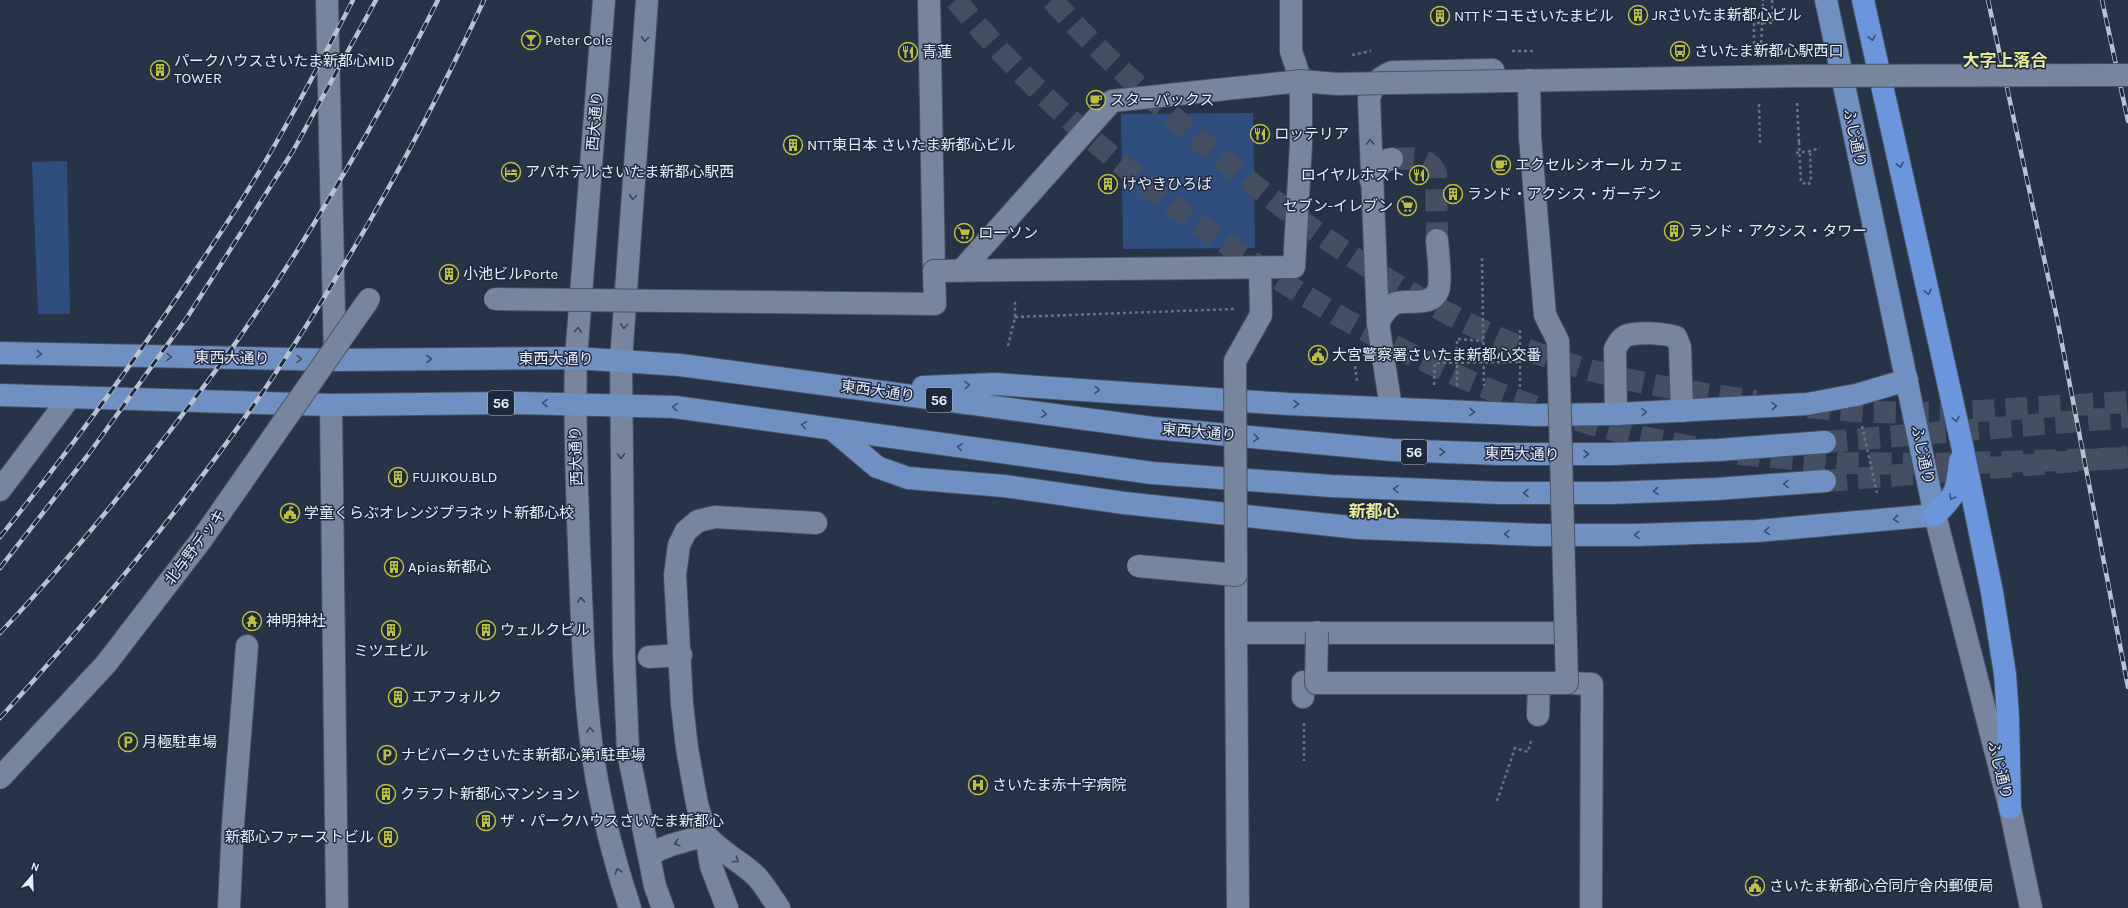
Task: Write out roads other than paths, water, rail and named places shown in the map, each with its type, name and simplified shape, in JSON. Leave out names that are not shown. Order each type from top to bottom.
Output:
[{"type":"highway","points":[[1863,0],[1962,445],[2002,647],[2008,717],[2010,808]]},
{"type":"highway","points":[[1935,515],[1952,500],[1958,485],[1962,445]]},
{"type":"main road","name":"ふじ通り","points":[[1826,0],[1935,515]]},
{"type":"main road","name":"東西大通り","points":[[0,353],[335,360],[576,358],[680,364],[1153,428],[1405,451],[1611,454],[1718,450],[1825,442]]},
{"type":"main road","points":[[872,390],[994,384],[1288,404],[1535,415],[1616,414],[1682,410],[1759,408],[1828,401],[1907,380]]},
{"type":"main road","name":"56","points":[[0,395],[331,404],[621,404],[675,407],[1152,473],[1332,486],[1500,493],[1610,493],[1717,489],[1825,482]]},
{"type":"main road","points":[[832,429],[877,466],[908,478],[979,484],[1124,503],[1359,528],[1538,535],[1636,535],[1757,532],[1935,515]]},
{"type":"street","points":[[327,0],[335,360]]},
{"type":"street","name":"西大通り","points":[[604,0],[576,358],[575,404],[582,637],[591,741],[605,816],[630,908]]},
{"type":"street","points":[[647,0],[622,360],[621,404],[624,654],[628,752],[655,886],[663,908]]},
{"type":"street","points":[[495,299],[935,304],[928,0]]},
{"type":"street","points":[[934,271],[1294,267],[1301,144],[1301,81],[1290,51],[1291,0]]},
{"type":"street","points":[[1391,408],[1378,323],[1371,181],[1369,99],[1373,86],[1381,76],[1392,72],[1840,66]]},
{"type":"street","points":[[961,271],[1112,101],[1301,81],[1337,84],[1795,76],[2128,75]]},
{"type":"street","points":[[1528,80],[1530,137],[1545,314],[1558,341],[1567,683]]},
{"type":"street","points":[[1371,181],[1377,168],[1386,160],[1392,159]]},
{"type":"street","points":[[1378,323],[1384,311],[1396,303],[1423,302],[1433,297],[1439,288],[1437,240]]},
{"type":"street","points":[[1238,908],[1235,361],[1261,315],[1260,268]]},
{"type":"street","name":"北与野デッキ","points":[[0,778],[106,664],[202,539],[369,299]]},
{"type":"street","points":[[1616,414],[1615,349],[1619,341],[1627,335],[1666,334],[1676,337],[1680,347],[1682,410]]},
{"type":"street","points":[[0,490],[70,397]]},
{"type":"street","points":[[331,404],[337,908]]},
{"type":"street","name":"ふじ通り","points":[[1935,515],[2010,808],[2031,908]]},
{"type":"street","points":[[728,908],[711,866],[706,835],[697,804],[687,748],[682,704],[681,655],[675,575],[679,545],[686,531],[698,521],[715,517],[816,523]]},
{"type":"street","points":[[1138,566],[1236,575]]},
{"type":"street","points":[[1317,632],[1309,690],[1567,683],[1592,684],[1591,908]]},
{"type":"street","points":[[1236,633],[1565,633]]},
{"type":"street","points":[[229,908],[233,824],[247,646]]},
{"type":"street","points":[[649,657],[681,655]]},
{"type":"street","points":[[1538,715],[1539,684]]},
{"type":"street","points":[[648,854],[671,845],[706,835]]},
{"type":"street","points":[[706,835],[717,848],[738,861],[758,877],[779,908]]},
{"type":"tunnel","points":[[956,0],[1005,57],[1086,135],[1174,206],[1233,249],[1293,289],[1355,325],[1419,358],[1485,388],[1553,412],[1622,432],[1694,447]]},
{"type":"tunnel","points":[[1052,0],[1080,31],[1125,74],[1172,116],[1251,182],[1291,214],[1334,244],[1421,299],[1466,323],[1513,344],[1572,365],[1663,387],[1756,401]]},
{"type":"tunnel","points":[[1392,159],[1412,158],[1423,160],[1429,163],[1433,168],[1436,174],[1437,240]]},
{"type":"tunnel","points":[[1808,407],[1865,412],[1943,413],[2128,402]]},
{"type":"tunnel","points":[[1825,442],[2128,417]]},
{"type":"tunnel","points":[[1738,454],[1841,463],[1933,464],[2128,458]]},
{"type":"tunnel","points":[[1825,481],[2128,457]]},
{"type":"railway","points":[[0,537],[93,416],[153,333],[210,249],[269,156],[353,0]]},
{"type":"railway","points":[[0,568],[88,455],[188,316],[293,151],[376,0]]},
{"type":"railway","points":[[0,633],[79,545],[153,453],[197,396],[267,298],[319,215],[369,130],[438,0]]},
{"type":"railway","points":[[0,718],[73,636],[143,552],[210,466],[273,377],[303,332],[386,192],[437,97],[484,0]]},
{"type":"railway","points":[[1988,0],[2057,318],[2128,687]]},
{"type":"railway","points":[[2102,0],[2128,121]]},
{"type":"place","name":"JRさいたま新都心ビル","points":[[1638,15]]},
{"type":"place","name":"NTTドコモさいたまビル","points":[[1440,16]]},
{"type":"place","name":"Peter Cole","points":[[531,40]]},
{"type":"place","name":"さいたま新都心駅西口","points":[[1680,51]]},
{"type":"place","name":"青蓮","points":[[908,52]]},
{"type":"place","name":"パークハウスさいたま新都心MID TOWER","points":[[160,70]]},
{"type":"place","name":"スターバックス","points":[[1096,100]]},
{"type":"place","name":"ロッテリア","points":[[1260,134]]},
{"type":"place","name":"NTT東日本 さいたま新都心ビル","points":[[793,145]]},
{"type":"place","name":"エクセルシオール カフェ","points":[[1501,165]]},
{"type":"place","name":"アパホテルさいたま新都心駅西","points":[[511,172]]},
{"type":"place","name":"ロイヤルホスト","points":[[1419,175]]},
{"type":"place","name":"けやきひろば","points":[[1108,184]]},
{"type":"place","name":"ランド・アクシス・ガーデン","points":[[1453,194]]},
{"type":"place","name":"セブン-イレブン","points":[[1407,206]]},
{"type":"place","name":"ランド・アクシス・タワー","points":[[1674,231]]},
{"type":"place","name":"ローソン","points":[[964,233]]},
{"type":"place","name":"小池ビルPorte","points":[[449,274]]},
{"type":"place","name":"大宮警察署さいたま新都心交番","points":[[1318,355]]},
{"type":"place","name":"FUJIKOU.BLD","points":[[398,477]]},
{"type":"place","name":"学童くらぶオレンジプラネット新都心校","points":[[290,513]]},
{"type":"place","name":"Apias新都心","points":[[394,567]]},
{"type":"place","name":"神明神社","points":[[252,621]]},
{"type":"place","name":"ミツエビル","points":[[391,630]]},
{"type":"place","name":"ウェルクビル","points":[[486,630]]},
{"type":"place","name":"エアフォルク","points":[[398,697]]},
{"type":"place","name":"月極駐車場","points":[[128,742]]},
{"type":"place","name":"ナビパークさいたま新都心第1駐車場","points":[[387,755]]},
{"type":"place","name":"さいたま赤十字病院","points":[[978,785]]},
{"type":"place","name":"クラフト新都心マンション","points":[[386,794]]},
{"type":"place","name":"ザ・パークハウスさいたま新都心","points":[[486,821]]},
{"type":"place","name":"新都心ファーストビル","points":[[388,837]]},
{"type":"place","name":"さいたま新都心合同庁舎内郵便局","points":[[1755,886]]},
{"type":"district","name":"大字上落合","points":[[2005,60]]},
{"type":"district","name":"新都心","points":[[1374,511]]}]
